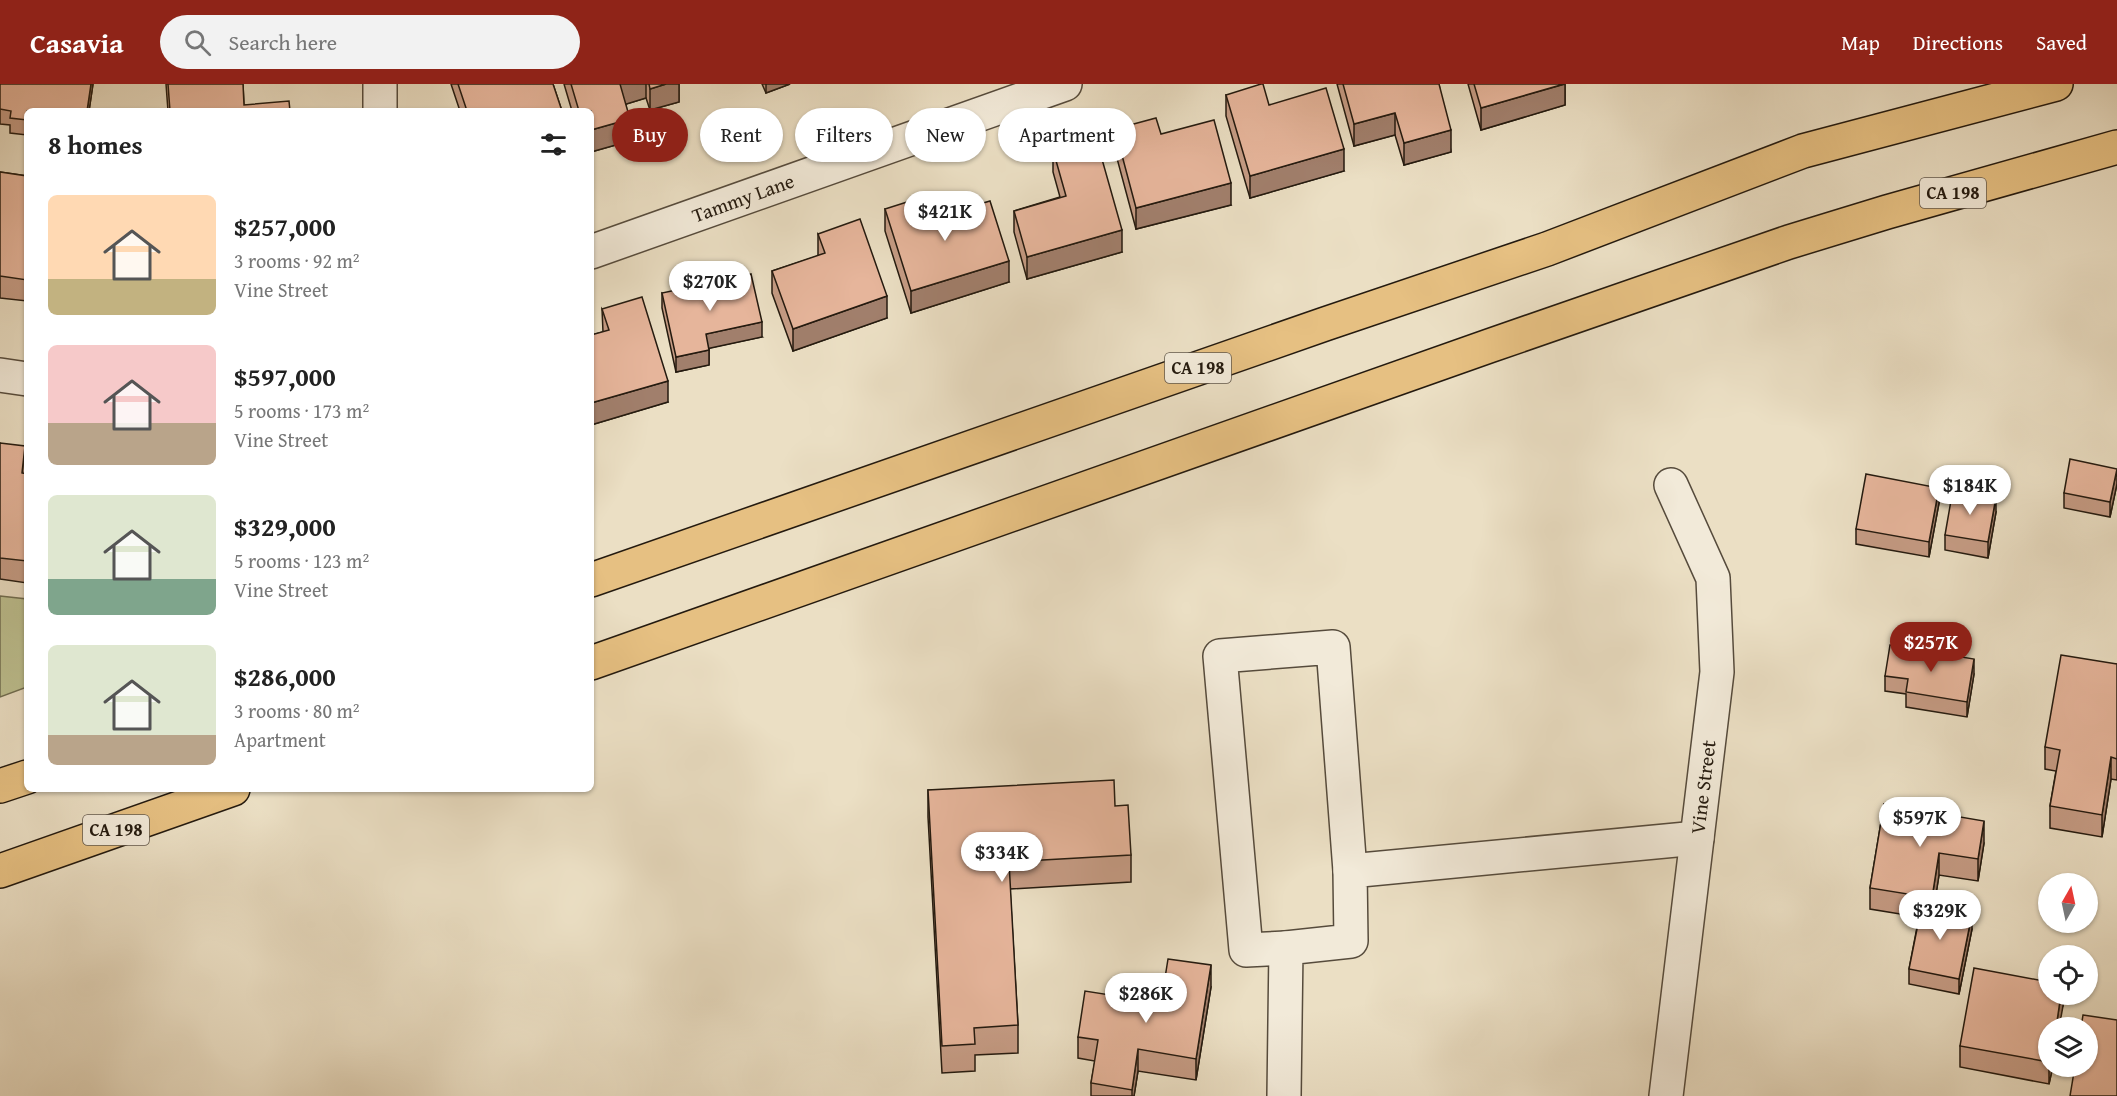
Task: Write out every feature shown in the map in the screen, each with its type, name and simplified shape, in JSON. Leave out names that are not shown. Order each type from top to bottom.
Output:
[{"type":"highway","name":"CA 198","points":[[594,579],[1547,249],[1803,151],[2056,84]]},
{"type":"highway","name":"CA 198","points":[[594,662],[1778,246],[1887,212],[2117,147]]},
{"type":"highway","points":[[0,786],[24,778]]},
{"type":"highway","name":"CA 198","points":[[0,871],[224,792]]},
{"type":"street","points":[[380,84],[380,108]]},
{"type":"street","name":"Tammy Lane","points":[[594,251],[1065,84]]},
{"type":"street","points":[[0,375],[24,379]]},
{"type":"street","name":"Vine Street","points":[[1666,1096],[1717,672],[1713,578],[1671,485]]},
{"type":"street","points":[[1333,647],[1350,871],[1351,940],[1286,948],[1246,950],[1220,656],[1333,647]]},
{"type":"street","points":[[1350,871],[1697,838]]},
{"type":"street","points":[[1284,1096],[1286,948]]},
{"type":"green space","points":[[0,596],[24,599],[24,688],[0,697]]},
{"type":"building","points":[[0,84],[91,84],[87,108],[24,108],[24,120],[10,118],[11,111],[0,109]]},
{"type":"building","points":[[168,84],[243,84],[244,105],[289,101],[290,108],[170,108]]},
{"type":"building","points":[[458,84],[553,84],[561,108],[466,108]]},
{"type":"building","points":[[571,84],[620,84],[627,108],[612,108],[612,124],[594,129],[594,108],[578,108]]},
{"type":"building","points":[[649,84],[666,84],[650,89]]},
{"type":"building","points":[[1263,84],[1269,105],[1326,88],[1344,149],[1250,176],[1226,95]]},
{"type":"building","points":[[1343,84],[1439,84],[1451,130],[1404,143],[1395,113],[1354,124]]},
{"type":"building","points":[[1474,84],[1564,84],[1481,108]]},
{"type":"building","points":[[1156,118],[1161,134],[1214,120],[1231,183],[1136,208],[1124,162],[1136,162],[1136,123]]},
{"type":"building","points":[[1056,162],[1103,162],[1122,230],[1027,257],[1014,211],[1066,196]]},
{"type":"building","points":[[0,172],[24,176],[24,280],[0,276]]},
{"type":"building","points":[[926,196],[933,218],[990,201],[1009,261],[911,291],[885,209]]},
{"type":"building","points":[[860,219],[887,296],[793,329],[772,271],[825,253],[818,234]]},
{"type":"building","points":[[751,274],[762,322],[706,334],[709,350],[676,357],[662,293]]},
{"type":"building","points":[[642,297],[668,381],[594,402],[594,334],[609,330],[602,309]]},
{"type":"building","points":[[0,443],[24,446],[22,473],[24,473],[24,561],[0,558]]},
{"type":"building","points":[[2070,459],[2117,469],[2110,502],[2064,493]]},
{"type":"building","points":[[1866,474],[1939,488],[1929,542],[1856,529]]},
{"type":"building","points":[[1953,489],[1996,497],[1988,542],[1945,535]]},
{"type":"building","points":[[1890,645],[1974,659],[1967,702],[1906,692],[1908,679],[1885,676]]},
{"type":"building","points":[[2061,655],[2117,664],[2117,759],[2111,757],[2102,815],[2050,806],[2060,750],[2045,747]]},
{"type":"building","points":[[1114,780],[1115,806],[1128,805],[1131,855],[1009,862],[1018,1025],[974,1028],[975,1044],[942,1046],[928,790]]},
{"type":"building","points":[[1884,804],[1984,821],[1978,859],[1939,853],[1932,898],[1870,888]]},
{"type":"building","points":[[1922,904],[1972,914],[1959,979],[1909,969]]},
{"type":"building","points":[[1168,959],[1211,965],[1196,1059],[1138,1049],[1132,1090],[1091,1083],[1098,1040],[1078,1037],[1085,991],[1161,1003]]},
{"type":"building","points":[[1974,968],[2038,980],[2038,1005],[2059,1005],[2058,1017],[2038,1017],[2038,1060],[1960,1046]]},
{"type":"building","points":[[2098,1017],[2117,1020],[2117,1096],[2070,1096],[2073,1077],[2098,1077]]}]
